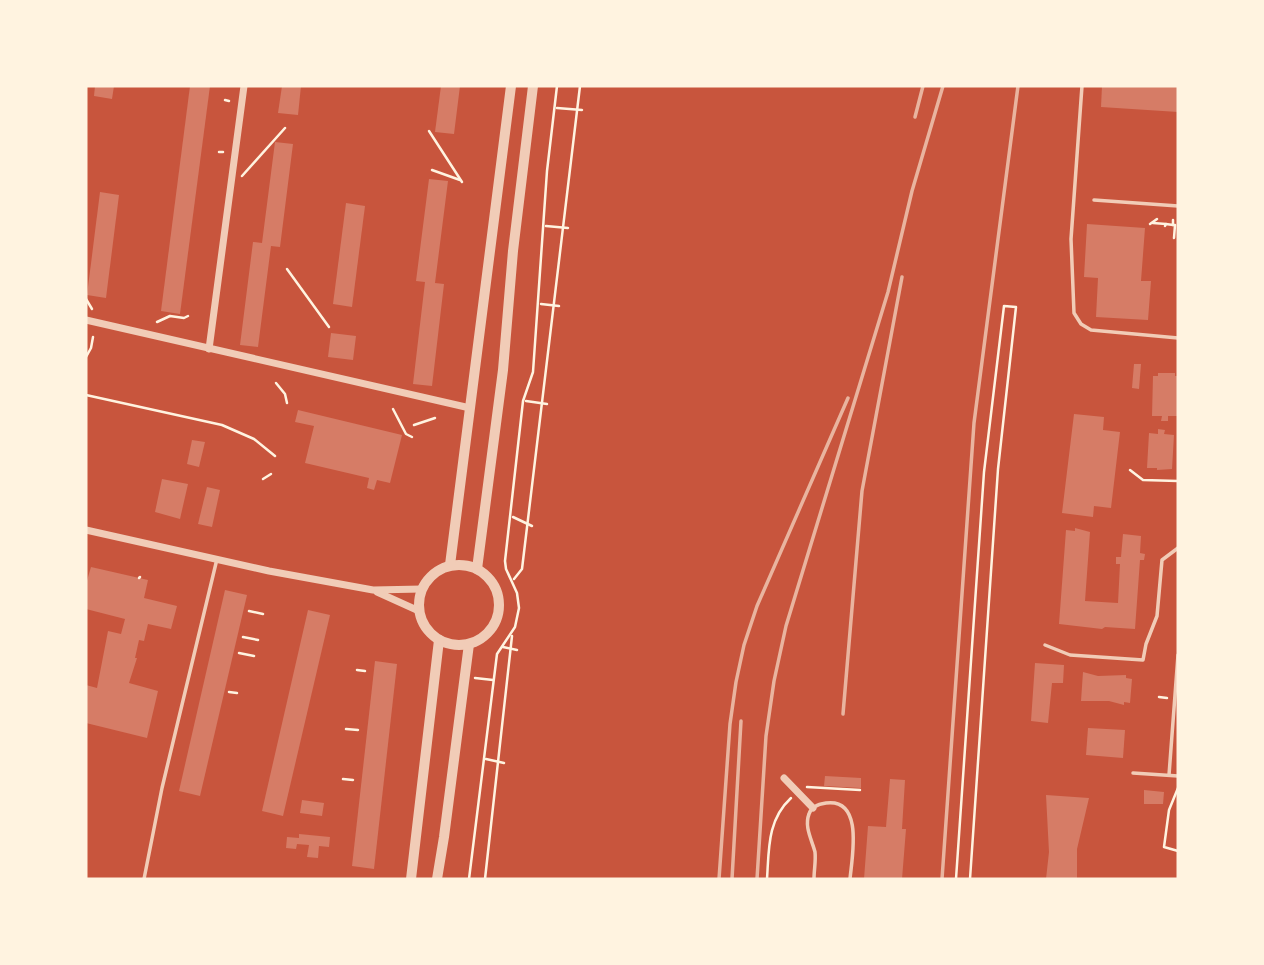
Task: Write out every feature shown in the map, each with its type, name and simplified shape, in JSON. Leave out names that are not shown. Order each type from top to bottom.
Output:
[{"type":"street","points":[[209,349],[244,86]]},
{"type":"street","points":[[450,565],[511,86]]},
{"type":"street","points":[[477,569],[503,370],[513,251],[533,86]]},
{"type":"street","points":[[86,320],[470,408]]},
{"type":"street","points":[[86,530],[373,590],[422,589]]},
{"type":"street","points":[[460,564],[477,569],[493,583],[498,593],[499,611],[489,632],[469,644],[449,644],[439,640],[423,623],[419,611],[422,589],[433,574],[450,565],[460,564]]},
{"type":"street","points":[[373,590],[419,611]]},
{"type":"street","points":[[411,879],[439,640]]},
{"type":"street","points":[[437,879],[469,644]]},
{"type":"street","points":[[784,778],[813,808]]},
{"type":"lane","points":[[1082,86],[1071,239],[1074,313],[1081,324],[1091,330],[1178,338]]},
{"type":"lane","points":[[1094,201],[1178,206]]},
{"type":"lane","points":[[1045,645],[1070,655],[1143,660],[1157,616],[1162,560],[1178,548]]},
{"type":"lane","points":[[144,879],[162,788],[217,559]]},
{"type":"lane","points":[[1169,775],[1178,655]]},
{"type":"lane","points":[[1133,773],[1178,776]]},
{"type":"lane","points":[[814,879],[815,852],[807,822],[813,808],[824,803],[837,803],[850,815],[853,827],[850,879]]},
{"type":"path","points":[[469,879],[498,651],[512,632],[519,614],[517,593],[505,562],[523,401],[533,372],[547,171],[557,86]]},
{"type":"path","points":[[514,579],[523,569],[537,441],[545,404],[563,228],[580,110],[580,86]]},
{"type":"path","points":[[557,108],[580,110]]},
{"type":"path","points":[[230,189],[285,128]]},
{"type":"path","points":[[429,131],[462,182],[432,170]]},
{"type":"path","points":[[1157,219],[1151,223],[1175,225],[1174,237]]},
{"type":"path","points":[[546,226],[568,228]]},
{"type":"path","points":[[288,269],[329,327]]},
{"type":"path","points":[[86,299],[92,309]]},
{"type":"path","points":[[541,304],[556,306]]},
{"type":"path","points":[[956,879],[984,472],[1004,306],[1016,307],[998,470],[970,879]]},
{"type":"path","points":[[157,322],[170,316],[188,316]]},
{"type":"path","points":[[86,357],[93,337]]},
{"type":"path","points":[[276,383],[288,403]]},
{"type":"path","points":[[86,395],[222,425],[254,439],[275,456]]},
{"type":"path","points":[[526,401],[545,404]]},
{"type":"path","points":[[393,409],[406,434],[412,437]]},
{"type":"path","points":[[414,425],[435,418]]},
{"type":"path","points":[[537,441],[542,442]]},
{"type":"path","points":[[1129,470],[1143,480],[1178,481]]},
{"type":"path","points":[[262,478],[271,474]]},
{"type":"path","points":[[513,517],[532,526]]},
{"type":"path","points":[[249,611],[263,614]]},
{"type":"path","points":[[485,879],[488,874],[512,636]]},
{"type":"path","points":[[243,637],[258,640]]},
{"type":"path","points":[[503,647],[517,650]]},
{"type":"path","points":[[239,653],[254,656]]},
{"type":"path","points":[[357,670],[365,671]]},
{"type":"path","points":[[471,677],[494,680]]},
{"type":"path","points":[[229,692],[237,693]]},
{"type":"path","points":[[1158,697],[1171,699]]},
{"type":"path","points":[[346,729],[358,730]]},
{"type":"path","points":[[486,759],[504,763]]},
{"type":"path","points":[[343,779],[353,780]]},
{"type":"path","points":[[802,788],[860,790]]},
{"type":"path","points":[[1178,788],[1169,804],[1164,847],[1178,851]]},
{"type":"path","points":[[767,879],[769,836],[780,807],[792,797]]},
{"type":"path","points":[[968,811],[975,811]]},
{"type":"building","points":[[95,86],[114,86],[112,99],[94,96]]},
{"type":"building","points":[[190,86],[210,86],[180,314],[161,311]]},
{"type":"building","points":[[282,86],[301,86],[298,115],[278,113]]},
{"type":"building","points":[[441,86],[460,86],[454,134],[435,132]]},
{"type":"building","points":[[1102,86],[1178,86],[1178,112],[1101,107]]},
{"type":"building","points":[[275,142],[293,144],[280,247],[271,246],[258,347],[240,345],[253,242],[262,243]]},
{"type":"building","points":[[429,179],[448,181],[435,283],[444,284],[432,386],[413,384],[425,282],[416,281]]},
{"type":"building","points":[[100,192],[119,195],[106,298],[87,295]]},
{"type":"building","points":[[346,203],[365,206],[352,307],[333,304]]},
{"type":"building","points":[[1087,224],[1145,228],[1141,281],[1151,281],[1148,320],[1096,317],[1098,278],[1084,277]]},
{"type":"building","points":[[331,333],[356,336],[353,360],[328,357]]},
{"type":"building","points":[[1134,364],[1141,364],[1139,389],[1132,388]]},
{"type":"building","points":[[1158,373],[1175,373],[1175,376],[1178,376],[1178,416],[1168,416],[1168,421],[1161,421],[1162,416],[1152,416],[1153,376],[1158,376]]},
{"type":"building","points":[[298,410],[402,435],[390,483],[377,480],[374,490],[367,488],[369,478],[305,463],[314,426],[295,422]]},
{"type":"building","points":[[1074,414],[1104,417],[1103,430],[1120,432],[1111,508],[1094,506],[1093,517],[1062,513]]},
{"type":"building","points":[[1158,429],[1165,430],[1164,434],[1174,435],[1172,469],[1147,468],[1149,433],[1158,434]]},
{"type":"building","points":[[192,440],[205,442],[199,467],[187,464]]},
{"type":"building","points":[[162,479],[188,484],[180,519],[155,512]]},
{"type":"building","points":[[207,487],[220,490],[212,527],[198,524]]},
{"type":"building","points":[[1075,528],[1090,532],[1085,601],[1118,603],[1120,564],[1116,564],[1116,557],[1121,557],[1123,534],[1141,536],[1140,553],[1145,554],[1144,560],[1140,560],[1135,629],[1102,629],[1059,624],[1066,530],[1075,531]]},
{"type":"building","points":[[91,567],[148,580],[144,598],[177,606],[171,629],[148,624],[144,641],[139,640],[137,658],[129,683],[158,691],[147,738],[86,723],[86,685],[97,688],[108,631],[121,634],[125,619],[86,609],[86,584]]},
{"type":"building","points":[[225,590],[247,595],[200,796],[179,791]]},
{"type":"building","points":[[308,610],[330,615],[283,816],[262,811]]},
{"type":"building","points":[[375,661],[397,664],[374,869],[352,866]]},
{"type":"building","points":[[1035,663],[1064,665],[1063,683],[1052,683],[1048,723],[1031,721]]},
{"type":"building","points":[[1083,672],[1098,676],[1126,675],[1126,678],[1132,679],[1130,703],[1124,702],[1124,705],[1109,701],[1081,701]]},
{"type":"building","points":[[1088,728],[1125,730],[1123,758],[1086,755]]},
{"type":"building","points":[[825,776],[861,778],[861,788],[824,786]]},
{"type":"building","points":[[890,779],[905,780],[902,829],[906,829],[902,879],[864,879],[868,826],[886,827]]},
{"type":"building","points":[[1144,790],[1164,792],[1163,804],[1144,804]]},
{"type":"building","points":[[1046,795],[1089,798],[1077,849],[1077,879],[1046,879],[1049,852]]},
{"type":"building","points":[[302,800],[324,803],[322,816],[300,813]]},
{"type":"building","points":[[299,834],[330,837],[329,847],[319,846],[318,858],[307,857],[309,845],[297,844],[296,849],[286,848],[287,837],[299,838]]},
{"type":"railway","points":[[915,117],[923,86]]},
{"type":"railway","points":[[757,879],[766,736],[786,626],[888,292],[912,191],[943,86]]},
{"type":"railway","points":[[942,879],[974,423],[1018,86]]},
{"type":"railway","points":[[843,714],[862,491],[902,277]]},
{"type":"railway","points":[[719,879],[730,724],[744,645],[757,606],[848,398]]},
{"type":"railway","points":[[732,879],[741,721]]}]
